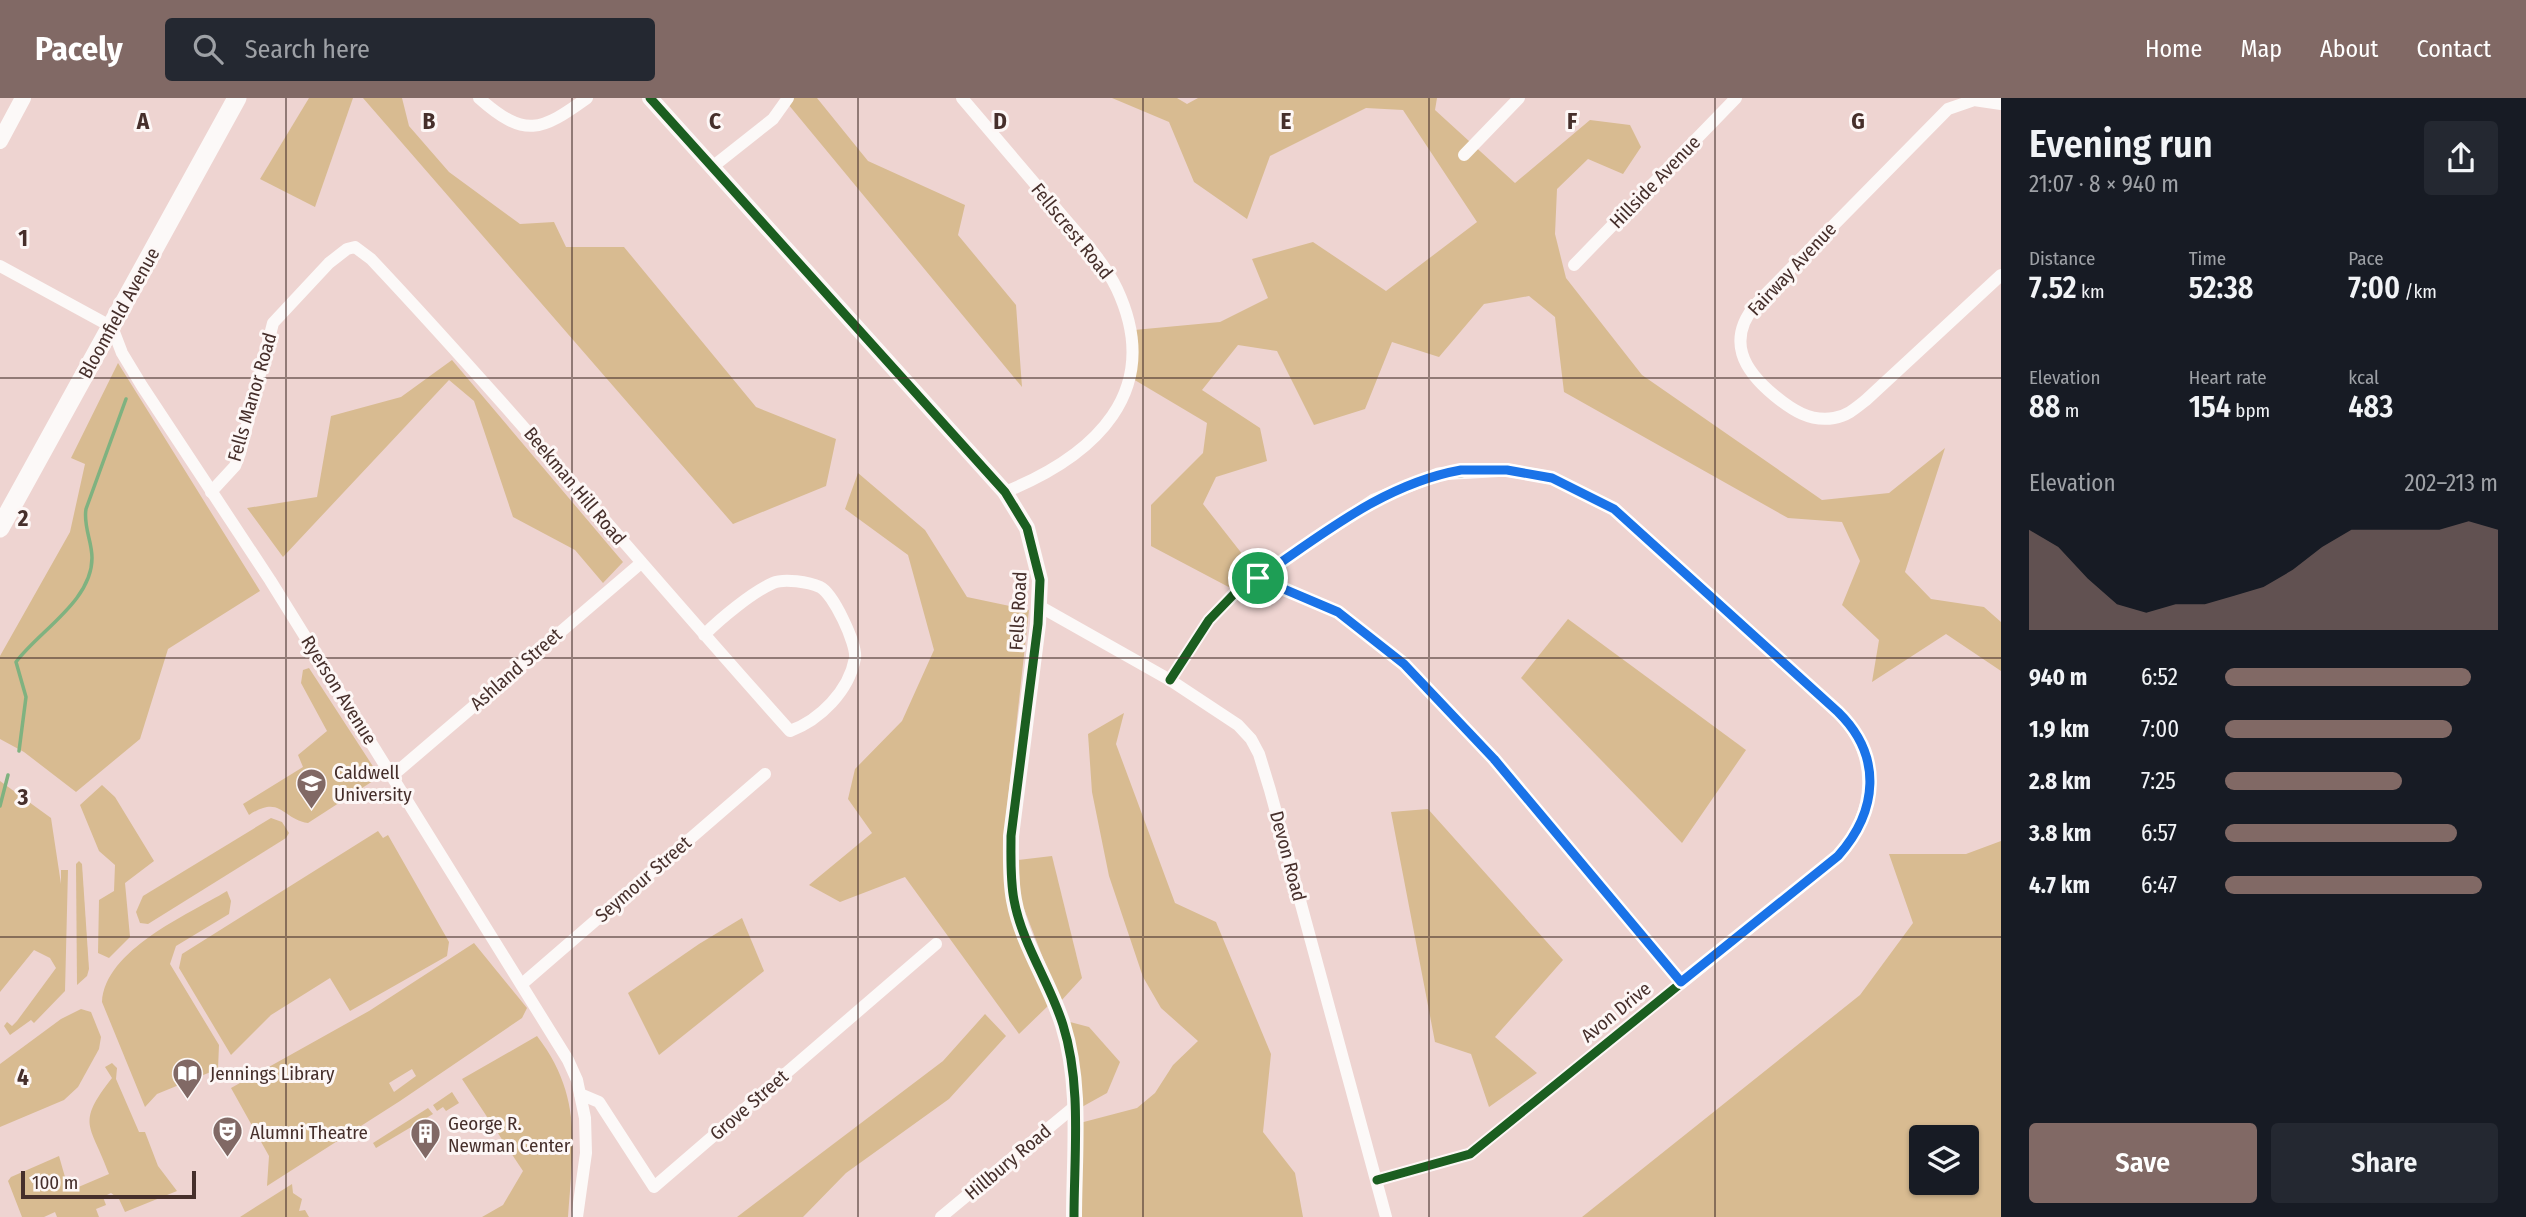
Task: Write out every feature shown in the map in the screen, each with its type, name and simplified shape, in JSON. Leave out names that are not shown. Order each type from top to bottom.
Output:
[{"type":"main road","name":"Bloomfield Avenue","points":[[0,528],[237,98]]},
{"type":"street","points":[[0,141],[23,98]]},
{"type":"street","points":[[479,98],[508,120],[537,127],[552,124],[587,98]]},
{"type":"street","name":"Fells Road","points":[[650,98],[1005,492],[1020,514],[1033,544],[1040,580],[1040,606],[1013,823],[1010,868],[1014,901],[1022,928],[1063,1025],[1074,1107],[1073,1217]]},
{"type":"street","points":[[711,168],[773,119],[788,98]]},
{"type":"street","name":"Fellscrest Road","points":[[962,98],[1097,256],[1125,307],[1130,348],[1130,372],[1124,395],[1098,436],[1039,479],[1005,492]]},
{"type":"street","points":[[1464,155],[1519,98]]},
{"type":"street","name":"Hillside Avenue","points":[[1574,265],[1736,98]]},
{"type":"street","name":"Fairway Avenue","points":[[2001,104],[1974,100],[1948,109],[1756,303],[1742,327],[1742,355],[1755,379],[1797,412],[1816,419],[1843,416],[1866,400],[2001,275]]},
{"type":"street","name":"Fells Manor Road","points":[[211,492],[235,466],[240,453],[273,323],[329,263],[347,249],[355,247]]},
{"type":"street","name":"Beekman Hill Road","points":[[355,247],[371,259],[486,382],[641,563],[704,635],[790,731],[808,724],[840,694],[855,657],[853,643],[831,597],[821,587],[809,584],[786,581],[773,583],[716,623],[704,635]]},
{"type":"street","points":[[0,266],[112,327]]},
{"type":"street","name":"Ryerson Avenue","points":[[112,327],[122,353],[270,579],[568,1060],[580,1094],[586,1153],[578,1217]]},
{"type":"street","name":"Avon Drive","points":[[1170,680],[1209,620],[1235,593],[1374,500],[1416,481],[1472,470],[1529,473],[1573,486],[1614,509],[1838,712],[1857,735],[1869,774],[1868,804],[1857,832],[1838,856],[1470,1154],[1377,1180]]},
{"type":"street","name":"Ashland Street","points":[[392,776],[641,563]]},
{"type":"street","points":[[1258,578],[1338,612],[1404,664],[1494,759],[1681,982]]},
{"type":"street","name":"Devon Road","points":[[1040,606],[1170,680],[1238,725],[1251,739],[1259,754],[1386,1217]]},
{"type":"street","name":"Seymour Street","points":[[522,984],[765,775]]},
{"type":"street","name":"Grove Street","points":[[580,1094],[599,1102],[654,1187],[936,944]]},
{"type":"street","name":"Hillbury Road","points":[[941,1217],[1074,1107]]},
{"type":"shaded area","points":[[309,98],[353,98],[315,207],[260,179]]},
{"type":"shaded area","points":[[363,98],[402,98],[409,126],[449,172],[520,224],[554,222],[566,247],[624,247],[756,407],[836,439],[826,486],[733,524]]},
{"type":"shaded area","points":[[783,98],[817,98],[868,161],[965,205],[958,235],[1016,305],[1022,387]]},
{"type":"shaded area","points":[[1112,98],[1177,98],[1187,104],[1198,98],[1437,98],[1435,110],[1515,183],[1590,120],[1630,125],[1641,147],[1623,174],[1588,159],[1557,189],[1555,234],[1566,278],[1642,375],[1822,500],[1889,493],[1945,448],[1905,572],[1931,599],[1984,607],[2001,622],[2001,671],[1946,634],[1872,682],[1879,640],[1842,605],[1860,561],[1842,522],[1788,518],[1564,392],[1555,317],[1529,296],[1484,304],[1439,357],[1392,342],[1365,409],[1314,425],[1277,351],[1238,345],[1202,390],[1260,428],[1267,461],[1216,477],[1203,504],[1261,578],[1240,593],[1151,546],[1151,505],[1203,453],[1207,423],[1133,379],[1134,330],[1220,322],[1268,298],[1252,259],[1313,242],[1386,291],[1477,222],[1403,110],[1366,108],[1270,156],[1247,219],[1194,182],[1169,122]]},
{"type":"shaded area","points":[[452,360],[623,562],[603,583],[575,550],[513,517],[474,401],[449,380],[283,557],[247,508],[317,497],[331,416],[401,397]]},
{"type":"shaded area","points":[[118,363],[260,591],[168,649],[140,739],[76,792],[24,752],[0,739],[0,656],[70,532],[85,464],[71,458]]},
{"type":"shaded area","points":[[858,473],[925,530],[967,597],[1029,610],[1004,836],[1050,1004],[1019,1034],[905,877],[840,902],[809,885],[872,833],[848,799],[855,769],[902,721],[934,650],[908,555],[845,509]]},
{"type":"shaded area","points":[[1568,619],[1746,750],[1682,843],[1521,678]]},
{"type":"shaded area","points":[[309,668],[376,771],[376,779],[308,823],[299,821],[275,807],[260,809],[249,815],[243,804],[303,767],[298,755],[327,731],[301,683],[303,670]]},
{"type":"shaded area","points":[[1124,713],[1116,744],[1175,903],[1216,922],[1271,1054],[1263,1132],[1295,1173],[1303,1217],[1076,1217],[1076,1124],[1137,1108],[1155,1093],[1173,1065],[1198,1041],[1161,1008],[1143,977],[1109,876],[1092,792],[1088,734]]},
{"type":"shaded area","points":[[0,781],[51,818],[61,884],[61,870],[68,870],[65,991],[34,1023],[31,1020],[10,1035],[4,1026],[7,1022],[12,1026],[17,1021],[56,968],[50,958],[34,950],[0,992]]},
{"type":"shaded area","points":[[102,785],[115,797],[154,861],[125,883],[130,937],[109,958],[98,953],[99,900],[114,891],[115,865],[99,851],[80,805]]},
{"type":"shaded area","points":[[1428,809],[1563,960],[1495,1037],[1537,1073],[1489,1107],[1471,1054],[1435,1042],[1391,812]]},
{"type":"shaded area","points":[[271,818],[282,822],[289,833],[286,838],[148,924],[140,923],[136,912],[143,896]]},
{"type":"shaded area","points":[[378,831],[383,838],[388,835],[449,942],[447,956],[350,1011],[330,978],[271,1015],[231,1055],[179,968],[182,954]]},
{"type":"shaded area","points":[[2001,841],[2001,1217],[1582,1217],[1860,995],[1913,923],[1889,854],[1966,854]]},
{"type":"shaded area","points":[[1052,856],[1082,978],[1060,1002],[1021,901],[1018,860]]},
{"type":"shaded area","points":[[79,861],[82,864],[89,969],[87,976],[77,985],[76,864]]},
{"type":"shaded area","points":[[227,891],[231,901],[229,914],[176,946],[170,964],[219,1045],[218,1069],[157,1094],[145,1107],[102,1002],[107,983],[117,966],[132,950],[171,923]]},
{"type":"shaded area","points":[[742,918],[764,971],[659,1055],[628,993]]},
{"type":"shaded area","points":[[474,943],[527,1008],[522,1018],[400,1101],[267,1186],[269,1156],[231,1088],[369,1011]],"holes":[[[412,1069],[416,1076],[394,1092],[389,1083]]]},
{"type":"shaded area","points":[[81,1009],[91,1012],[101,1037],[99,1049],[78,1087],[64,1100],[0,1127],[0,1064],[61,1019]]},
{"type":"shaded area","points":[[985,1014],[1006,1036],[949,1099],[846,1173],[803,1217],[737,1217],[943,1061]]},
{"type":"shaded area","points":[[1070,1022],[1089,1027],[1120,1062],[1107,1093],[1080,1108]]},
{"type":"shaded area","points":[[537,1036],[552,1058],[562,1080],[572,1123],[568,1217],[482,1217],[503,1205],[523,1171],[462,1079]]},
{"type":"shaded area","points":[[112,1063],[117,1068],[116,1079],[139,1132],[145,1132],[158,1166],[177,1191],[125,1212],[119,1199],[111,1193],[103,1197],[106,1205],[96,1209],[99,1217],[57,1217],[55,1212],[44,1217],[22,1217],[8,1181],[11,1177],[59,1156],[69,1191],[109,1174],[92,1134],[90,1116],[93,1106],[112,1078],[105,1067]]},
{"type":"shaded area","points":[[452,1092],[459,1103],[446,1111],[443,1107],[437,1111],[433,1105]]},
{"type":"shaded area","points":[[428,1108],[433,1114],[376,1148],[373,1143]]},
{"type":"shaded area","points":[[292,1184],[293,1193],[302,1199],[299,1211],[305,1210],[309,1217],[240,1217]]},
{"type":"waterway","points":[[19,751],[26,697],[16,662],[74,602],[90,574],[92,558],[86,509],[126,399]]},
{"type":"waterway","points":[[0,806],[8,775]]},
{"type":"cycle path","points":[[650,98],[1005,492],[1027,528],[1040,580],[1038,624],[1011,836],[1011,876],[1023,932],[1057,1009],[1069,1048],[1076,1120],[1074,1217]]},
{"type":"cycle path","points":[[1170,680],[1209,620],[1235,593],[1374,500],[1438,474],[1507,470],[1552,478],[1614,509],[1838,712],[1862,747],[1869,784],[1866,803],[1851,839],[1838,856],[1470,1154],[1377,1180]]},
{"type":"place","name":"Caldwell University","points":[[311,810]]},
{"type":"place","name":"Jennings Library","points":[[187,1100]]},
{"type":"place","name":"Alumni Theatre","points":[[227,1159]]},
{"type":"place","name":"George R. Newman Center","points":[[425,1161]]},
{"type":"route","points":[[1461,470],[1507,470],[1552,478],[1573,486],[1594,496],[1637,527],[1845,719],[1857,735],[1868,764],[1868,804],[1861,824],[1838,856],[1681,982],[1494,759],[1404,664],[1338,612],[1258,578],[1374,500],[1394,489],[1438,474],[1461,470]]}]
